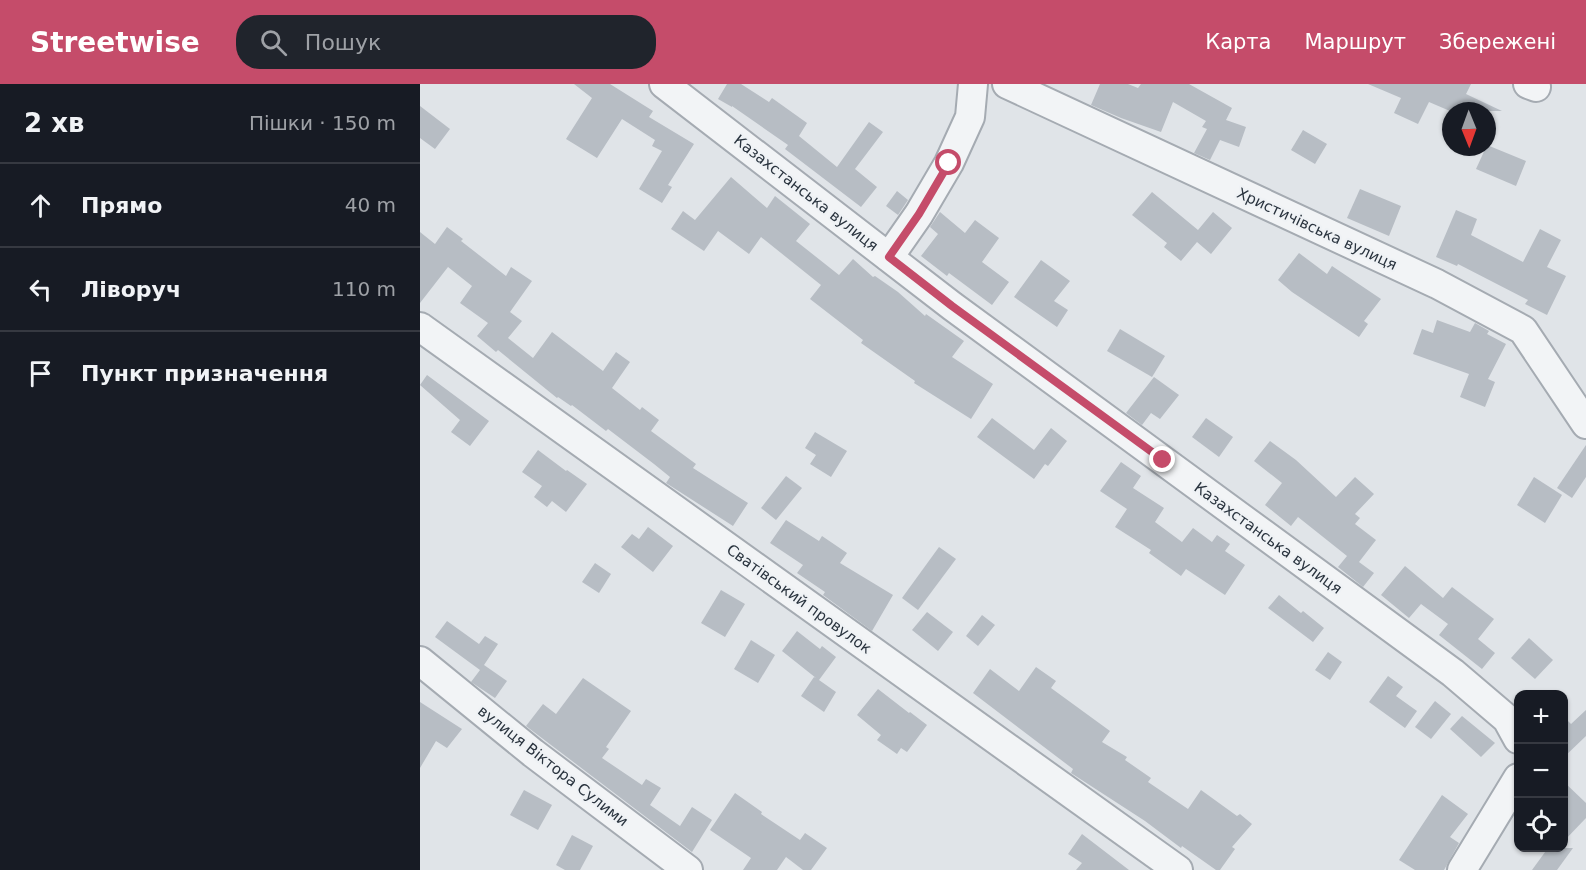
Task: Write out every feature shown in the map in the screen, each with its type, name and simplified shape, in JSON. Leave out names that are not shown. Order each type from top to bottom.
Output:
[{"type":"street","name":"Казахстанська вулиця","points":[[664,84],[952,306],[1453,673],[1507,719],[1514,732]]},
{"type":"street","points":[[889,257],[919,214],[949,163],[970,117],[973,84]]},
{"type":"street","name":"Христичівська вулиця","points":[[1007,84],[1437,284],[1523,330],[1586,424]]},
{"type":"street","name":"Сватівський провулок","points":[[420,327],[1178,870]]},
{"type":"street","name":"вулиця Віктора Сулими","points":[[420,661],[533,753],[688,870]]},
{"type":"street","points":[[1462,870],[1514,785]]},
{"type":"building","points":[[574,84],[610,84],[653,111],[649,117],[694,144],[668,185],[672,187],[662,203],[639,189],[662,151],[652,146],[655,140],[622,119],[597,158],[566,139],[592,98]]},
{"type":"building","points":[[727,84],[741,84],[769,102],[772,98],[807,123],[799,136],[837,167],[869,122],[883,132],[855,169],[877,187],[861,207],[785,149],[788,145],[732,106],[718,99]]},
{"type":"building","points":[[1100,84],[1128,84],[1138,88],[1141,84],[1189,84],[1232,108],[1226,120],[1246,127],[1239,147],[1220,140],[1210,160],[1194,153],[1207,129],[1202,127],[1206,121],[1173,102],[1161,132],[1091,105]]},
{"type":"building","points":[[1368,84],[1471,84],[1466,94],[1483,102],[1442,102],[1442,108],[1429,102],[1418,124],[1394,113],[1401,98]]},
{"type":"building","points":[[420,106],[450,129],[435,149],[420,138]]},
{"type":"building","points":[[1303,130],[1327,144],[1315,164],[1291,150]]},
{"type":"building","points":[[1496,149],[1526,161],[1516,186],[1476,169],[1482,156],[1496,156]]},
{"type":"building","points":[[731,177],[767,208],[775,196],[810,224],[796,241],[839,275],[853,259],[873,277],[875,276],[898,292],[925,316],[926,314],[964,341],[952,357],[993,384],[971,419],[914,383],[915,381],[861,343],[863,340],[810,299],[821,285],[761,237],[749,254],[718,231],[704,251],[671,229],[683,211],[695,220]]},
{"type":"building","points":[[1360,189],[1401,206],[1389,236],[1347,218]]},
{"type":"building","points":[[897,191],[908,200],[898,215],[886,206]]},
{"type":"building","points":[[1152,192],[1198,230],[1213,212],[1232,228],[1211,254],[1197,242],[1181,261],[1164,247],[1167,243],[1132,215]]},
{"type":"building","points":[[1456,210],[1477,219],[1471,235],[1523,262],[1540,229],[1561,240],[1547,267],[1566,276],[1547,315],[1525,304],[1528,300],[1458,264],[1457,266],[1436,257]]},
{"type":"building","points":[[940,212],[965,233],[975,220],[999,238],[982,262],[1009,282],[992,305],[949,273],[947,276],[921,256],[938,234],[930,227]]},
{"type":"building","points":[[447,227],[463,239],[461,241],[506,276],[511,267],[532,281],[510,312],[522,321],[508,338],[533,358],[552,332],[603,371],[616,352],[630,362],[612,388],[640,410],[642,407],[659,420],[651,431],[696,464],[693,468],[748,503],[733,526],[666,483],[670,477],[654,464],[608,429],[606,431],[572,405],[557,398],[477,336],[488,323],[460,303],[472,286],[448,267],[420,303],[420,232],[435,244]]},
{"type":"building","points":[[1299,253],[1327,274],[1332,266],[1381,299],[1364,321],[1368,324],[1359,337],[1278,280]]},
{"type":"building","points":[[1041,260],[1070,281],[1054,301],[1068,310],[1057,327],[1014,297]]},
{"type":"building","points":[[1437,320],[1470,332],[1475,323],[1489,331],[1487,334],[1506,344],[1488,379],[1495,382],[1485,407],[1460,397],[1469,374],[1413,354],[1422,329],[1433,333]]},
{"type":"building","points":[[1120,329],[1165,356],[1152,377],[1107,351]]},
{"type":"building","points":[[427,375],[489,421],[470,446],[451,432],[460,420],[420,385]]},
{"type":"building","points":[[1154,377],[1179,395],[1160,419],[1151,413],[1142,425],[1126,413]]},
{"type":"building","points":[[992,418],[1034,450],[1051,428],[1067,441],[1048,466],[1045,464],[1034,479],[977,437]]},
{"type":"building","points":[[1206,418],[1233,437],[1219,457],[1192,437]]},
{"type":"building","points":[[815,432],[847,451],[831,477],[810,464],[816,455],[805,448]]},
{"type":"building","points":[[1270,441],[1296,460],[1336,497],[1355,477],[1374,494],[1355,514],[1360,518],[1355,524],[1376,540],[1359,562],[1374,573],[1363,587],[1338,567],[1347,556],[1298,517],[1291,526],[1265,505],[1282,483],[1254,461]]},
{"type":"building","points":[[1586,445],[1586,477],[1572,498],[1557,488]]},
{"type":"building","points":[[538,450],[587,484],[566,512],[552,501],[547,507],[534,497],[542,486],[522,472]]},
{"type":"building","points":[[1121,462],[1141,476],[1133,488],[1164,508],[1155,522],[1182,542],[1193,528],[1212,542],[1217,535],[1230,544],[1225,551],[1245,565],[1225,595],[1186,569],[1181,576],[1149,553],[1151,550],[1115,527],[1127,509],[1100,491]]},
{"type":"building","points":[[786,476],[802,488],[776,520],[761,508]]},
{"type":"building","points":[[1534,477],[1562,495],[1545,523],[1517,505]]},
{"type":"building","points":[[786,520],[819,541],[822,536],[847,553],[840,563],[893,595],[872,631],[823,595],[825,592],[797,573],[803,565],[770,543]]},
{"type":"building","points":[[648,527],[673,546],[653,572],[621,547],[632,534],[639,539]]},
{"type":"building","points":[[939,547],[956,559],[918,610],[902,598]]},
{"type":"building","points":[[595,563],[611,574],[599,593],[582,582]]},
{"type":"building","points":[[1405,566],[1443,598],[1452,587],[1494,619],[1478,639],[1495,653],[1482,669],[1439,635],[1448,624],[1421,604],[1409,618],[1381,595]]},
{"type":"building","points":[[721,590],[745,604],[725,637],[701,623]]},
{"type":"building","points":[[1279,595],[1324,628],[1313,642],[1268,608]]},
{"type":"building","points":[[927,612],[953,632],[938,651],[912,630]]},
{"type":"building","points":[[982,615],[995,625],[978,646],[966,636]]},
{"type":"building","points":[[447,621],[479,644],[485,636],[498,644],[484,665],[507,681],[495,698],[471,682],[480,670],[435,637]]},
{"type":"building","points":[[797,631],[820,649],[822,646],[836,657],[819,680],[836,692],[824,712],[801,696],[814,677],[816,678],[782,651]]},
{"type":"building","points":[[1529,638],[1553,660],[1535,679],[1511,658]]},
{"type":"building","points":[[751,640],[775,655],[758,683],[734,669]]},
{"type":"building","points":[[1328,652],[1342,662],[1330,680],[1315,670]]},
{"type":"building","points":[[1036,667],[1056,681],[1051,688],[1110,731],[1102,742],[1127,757],[1125,760],[1151,778],[1148,782],[1188,809],[1201,790],[1252,824],[1232,847],[1235,849],[1220,870],[1216,870],[1182,846],[1181,848],[1145,821],[1071,773],[1073,769],[973,693],[990,669],[1019,691]]},
{"type":"building","points":[[1388,676],[1403,687],[1396,696],[1417,711],[1405,728],[1369,702]]},
{"type":"building","points":[[583,678],[631,711],[606,747],[609,749],[602,758],[642,785],[646,779],[661,788],[650,805],[680,826],[692,807],[712,820],[692,852],[526,726],[543,704],[556,714]]},
{"type":"building","points":[[878,689],[927,725],[907,752],[901,748],[897,754],[877,740],[881,735],[857,715]]},
{"type":"building","points":[[1435,701],[1451,714],[1431,739],[1415,727]]},
{"type":"building","points":[[420,702],[462,729],[447,748],[436,741],[420,768]]},
{"type":"building","points":[[1586,710],[1586,736],[1568,753],[1568,721],[1571,724]]},
{"type":"building","points":[[1462,716],[1495,743],[1481,757],[1450,729]]},
{"type":"building","points":[[1568,786],[1586,803],[1586,818],[1568,837]]},
{"type":"building","points":[[524,790],[552,805],[538,830],[510,815]]},
{"type":"building","points":[[735,793],[800,840],[805,833],[827,848],[811,870],[803,870],[786,857],[777,870],[743,870],[751,858],[710,830]]},
{"type":"building","points":[[1442,795],[1468,814],[1450,837],[1459,843],[1444,870],[1415,870],[1399,860]]},
{"type":"building","points":[[1082,834],[1129,870],[1076,870],[1082,863],[1068,854]]},
{"type":"building","points":[[572,835],[593,846],[580,870],[565,870],[556,865]]},
{"type":"building","points":[[1568,848],[1573,848],[1557,870],[1532,870],[1545,852],[1568,852]]},
{"type":"route","points":[[949,163],[919,214],[889,257],[952,306],[1163,460]]}]
